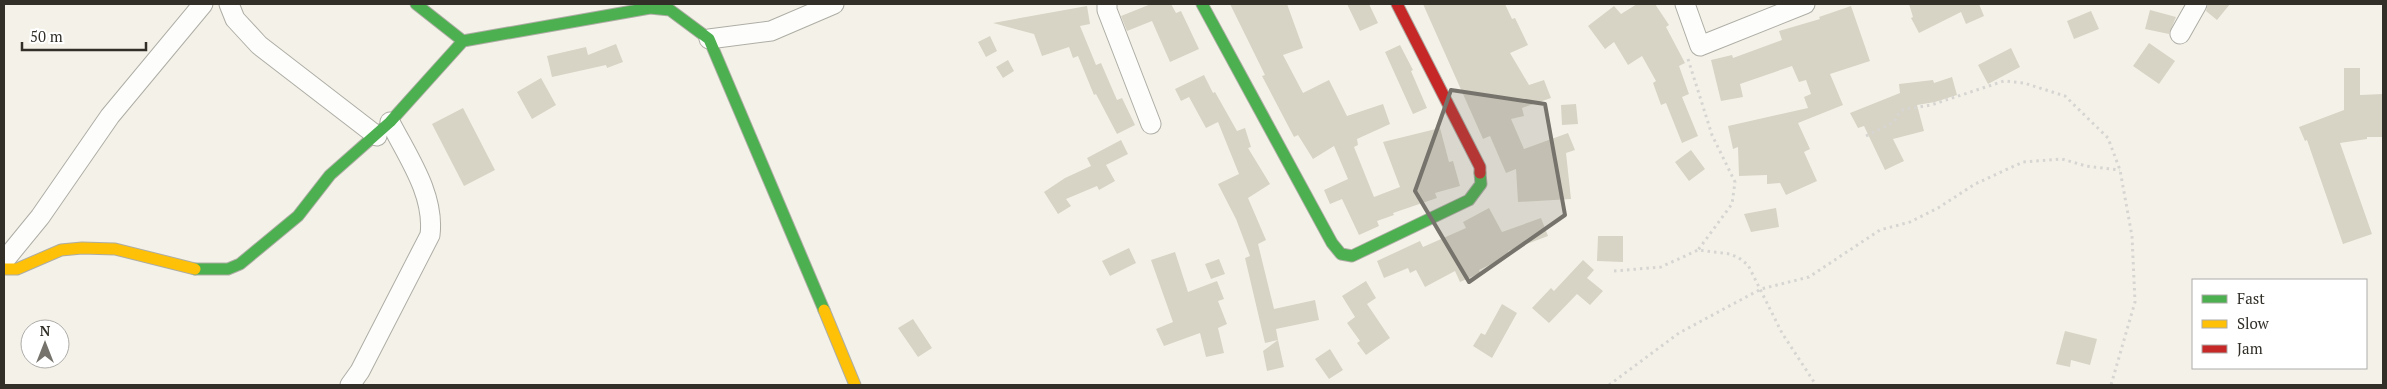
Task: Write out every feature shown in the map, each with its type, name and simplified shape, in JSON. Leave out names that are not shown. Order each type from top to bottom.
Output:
[{"type":"street","points":[[4,261],[40,217],[110,116],[203,4]]},
{"type":"street","points":[[229,4],[236,19],[259,45],[377,136]]},
{"type":"street","points":[[416,4],[463,41]]},
{"type":"street","points":[[709,39],[771,31],[834,4]]},
{"type":"street","points":[[1108,4],[1107,10],[1152,124]]},
{"type":"street","points":[[1202,4],[1332,243],[1341,254],[1352,256],[1468,200],[1481,184],[1480,167],[1396,4]]},
{"type":"street","points":[[1685,4],[1700,46],[1805,4]]},
{"type":"street","points":[[2180,34],[2197,4]]},
{"type":"street","points":[[4,269],[17,269],[61,250],[82,248],[115,250],[148,257],[178,267],[228,269],[240,264],[298,216],[330,175],[377,136],[419,93],[463,41],[650,8],[670,10],[709,39],[855,385]]},
{"type":"street","points":[[350,385],[360,371],[430,235],[432,217],[428,201],[390,122]]},
{"type":"path","points":[[1614,271],[1661,267],[1698,250],[1732,204],[1735,182],[1712,135],[1688,60],[1689,55],[1700,46]]},
{"type":"path","points":[[1866,136],[1894,122],[1901,110],[1931,105],[2004,81],[2024,83],[2065,96],[2108,138],[2120,170],[2132,236],[2135,302],[2111,385]]},
{"type":"path","points":[[1609,385],[1679,333],[1761,289],[1809,277],[1880,230],[1917,218],[1938,208],[1975,184],[2023,162],[2062,159],[2086,166],[2120,170]]},
{"type":"path","points":[[1698,250],[1730,254],[1748,265],[1782,333],[1816,385]]},
{"type":"highlighted area","points":[[1451,90],[1545,104],[1565,215],[1469,282],[1415,191]]},
{"type":"building","points":[[1151,4],[1171,4],[1176,13],[1181,11],[1199,49],[1170,62],[1152,21],[1127,31],[1121,16]]},
{"type":"building","points":[[1230,4],[1287,4],[1303,48],[1283,55],[1303,93],[1329,80],[1347,116],[1383,104],[1390,124],[1357,139],[1358,145],[1354,147],[1374,197],[1400,187],[1383,142],[1440,128],[1449,162],[1453,161],[1460,186],[1435,193],[1437,198],[1393,213],[1394,215],[1377,221],[1379,226],[1359,235],[1342,199],[1330,204],[1324,190],[1348,179],[1334,146],[1313,159],[1298,135],[1294,137],[1262,76],[1265,75]]},
{"type":"building","points":[[1347,4],[1369,4],[1378,23],[1360,31]]},
{"type":"building","points":[[1423,4],[1505,4],[1512,19],[1515,18],[1528,45],[1510,53],[1529,85],[1544,80],[1551,98],[1522,108],[1524,116],[1511,119],[1524,149],[1568,133],[1575,150],[1566,153],[1571,199],[1518,202],[1516,169],[1506,173],[1490,136],[1483,139]]},
{"type":"building","points":[[1637,4],[1655,4],[1669,25],[1666,27],[1685,63],[1679,66],[1689,94],[1682,97],[1698,136],[1682,143],[1666,103],[1661,105],[1653,83],[1656,81],[1642,56],[1628,65],[1614,42],[1605,49],[1588,26],[1614,6],[1621,14]]},
{"type":"building","points":[[1909,4],[1979,4],[1984,16],[1966,24],[1961,12],[1919,33],[1911,18],[1913,17]]},
{"type":"building","points":[[2208,4],[2230,4],[2217,20],[2206,11]]},
{"type":"building","points":[[1087,6],[1090,24],[1080,26],[1096,65],[1101,63],[1117,100],[1122,98],[1135,125],[1117,134],[1096,94],[1094,95],[1078,56],[1073,58],[1069,47],[1042,56],[1034,34],[993,23]]},
{"type":"building","points":[[1851,6],[1870,61],[1830,74],[1843,105],[1798,123],[1810,149],[1804,152],[1817,181],[1786,195],[1780,183],[1767,184],[1767,175],[1739,176],[1738,147],[1733,149],[1728,126],[1808,108],[1804,97],[1811,94],[1806,80],[1799,82],[1792,66],[1740,84],[1743,97],[1721,101],[1711,60],[1732,55],[1733,58],[1782,40],[1779,31],[1820,19],[1819,17]]},
{"type":"building","points":[[2150,10],[2176,17],[2169,34],[2145,29]]},
{"type":"building","points":[[2091,11],[2099,29],[2074,39],[2067,21]]},
{"type":"building","points":[[990,36],[997,51],[986,57],[978,42]]},
{"type":"building","points":[[2149,43],[2175,61],[2159,84],[2133,66]]},
{"type":"building","points":[[616,44],[623,62],[607,68],[606,65],[552,77],[547,56],[586,47],[588,55]]},
{"type":"building","points":[[1400,45],[1413,70],[1411,71],[1427,108],[1413,114],[1385,52]]},
{"type":"building","points":[[2011,48],[2020,67],[1988,84],[1978,65]]},
{"type":"building","points":[[1008,60],[1014,71],[1003,78],[996,67]]},
{"type":"building","points":[[2344,68],[2360,68],[2360,95],[2383,94],[2383,137],[2367,137],[2367,139],[2340,143],[2372,234],[2343,244],[2307,140],[2305,141],[2299,127],[2344,110]]},
{"type":"building","points":[[1204,75],[1237,131],[1245,128],[1251,147],[1248,148],[1270,184],[1248,198],[1266,240],[1258,244],[1274,309],[1315,300],[1319,320],[1276,329],[1278,340],[1265,343],[1245,258],[1250,256],[1236,219],[1218,184],[1239,174],[1218,122],[1206,128],[1189,97],[1181,101],[1175,89]]},
{"type":"building","points":[[1952,77],[1957,95],[1917,105],[1924,131],[1893,139],[1904,161],[1885,170],[1864,126],[1858,128],[1850,113],[1900,93],[1899,84],[1933,80],[1934,83]]},
{"type":"building","points":[[541,78],[556,105],[532,119],[517,92]]},
{"type":"building","points":[[1576,104],[1578,124],[1562,125],[1561,105]]},
{"type":"building","points":[[463,108],[495,170],[464,186],[432,124]]},
{"type":"building","points":[[1121,140],[1128,154],[1106,165],[1115,181],[1099,190],[1097,186],[1066,199],[1071,206],[1058,214],[1044,192],[1065,178],[1091,166],[1087,158]]},
{"type":"building","points":[[1691,150],[1705,169],[1689,181],[1675,162]]},
{"type":"building","points":[[1489,208],[1502,232],[1541,218],[1548,236],[1508,251],[1510,255],[1479,270],[1480,273],[1460,282],[1455,271],[1425,287],[1416,270],[1410,273],[1408,268],[1384,278],[1377,261],[1420,241],[1423,247],[1466,228],[1463,222]]},
{"type":"building","points":[[1776,208],[1779,227],[1751,232],[1744,214]]},
{"type":"building","points":[[1598,236],[1623,236],[1623,262],[1597,261]]},
{"type":"building","points":[[1129,248],[1136,263],[1110,276],[1102,261]]},
{"type":"building","points":[[1175,252],[1188,292],[1217,281],[1224,299],[1218,301],[1227,324],[1218,328],[1224,353],[1206,357],[1200,333],[1164,346],[1156,329],[1173,322],[1151,260]]},
{"type":"building","points":[[1219,259],[1225,274],[1211,279],[1205,264]]},
{"type":"building","points":[[1583,260],[1594,270],[1587,278],[1603,291],[1590,305],[1577,294],[1549,323],[1532,308],[1551,288],[1554,291]]},
{"type":"building","points":[[1366,281],[1376,298],[1367,304],[1390,338],[1366,355],[1357,343],[1360,341],[1347,323],[1355,317],[1342,296]]},
{"type":"building","points":[[1502,304],[1517,313],[1492,358],[1473,346],[1481,333],[1485,335]]},
{"type":"building","points":[[913,319],[932,348],[918,357],[898,328]]},
{"type":"building","points":[[2065,331],[2097,339],[2090,365],[2071,360],[2070,367],[2056,364]]},
{"type":"building","points":[[1278,340],[1284,367],[1267,371],[1263,351]]},
{"type":"building","points":[[1330,349],[1343,370],[1329,379],[1315,359]]},
{"type":"traffic: fast","points":[[195,269],[228,269],[240,264],[298,216],[330,175],[390,122],[463,41],[416,4]]},
{"type":"traffic: fast","points":[[1202,4],[1332,243],[1341,254],[1352,256],[1469,200],[1481,184],[1480,173]]},
{"type":"traffic: fast","points":[[463,41],[650,8],[670,10],[709,39],[824,310]]},
{"type":"traffic: slow","points":[[4,269],[17,269],[61,250],[82,248],[115,249],[195,269]]},
{"type":"traffic: slow","points":[[824,310],[855,385]]},
{"type":"traffic: jam","points":[[1397,4],[1480,167],[1480,173]]}]
